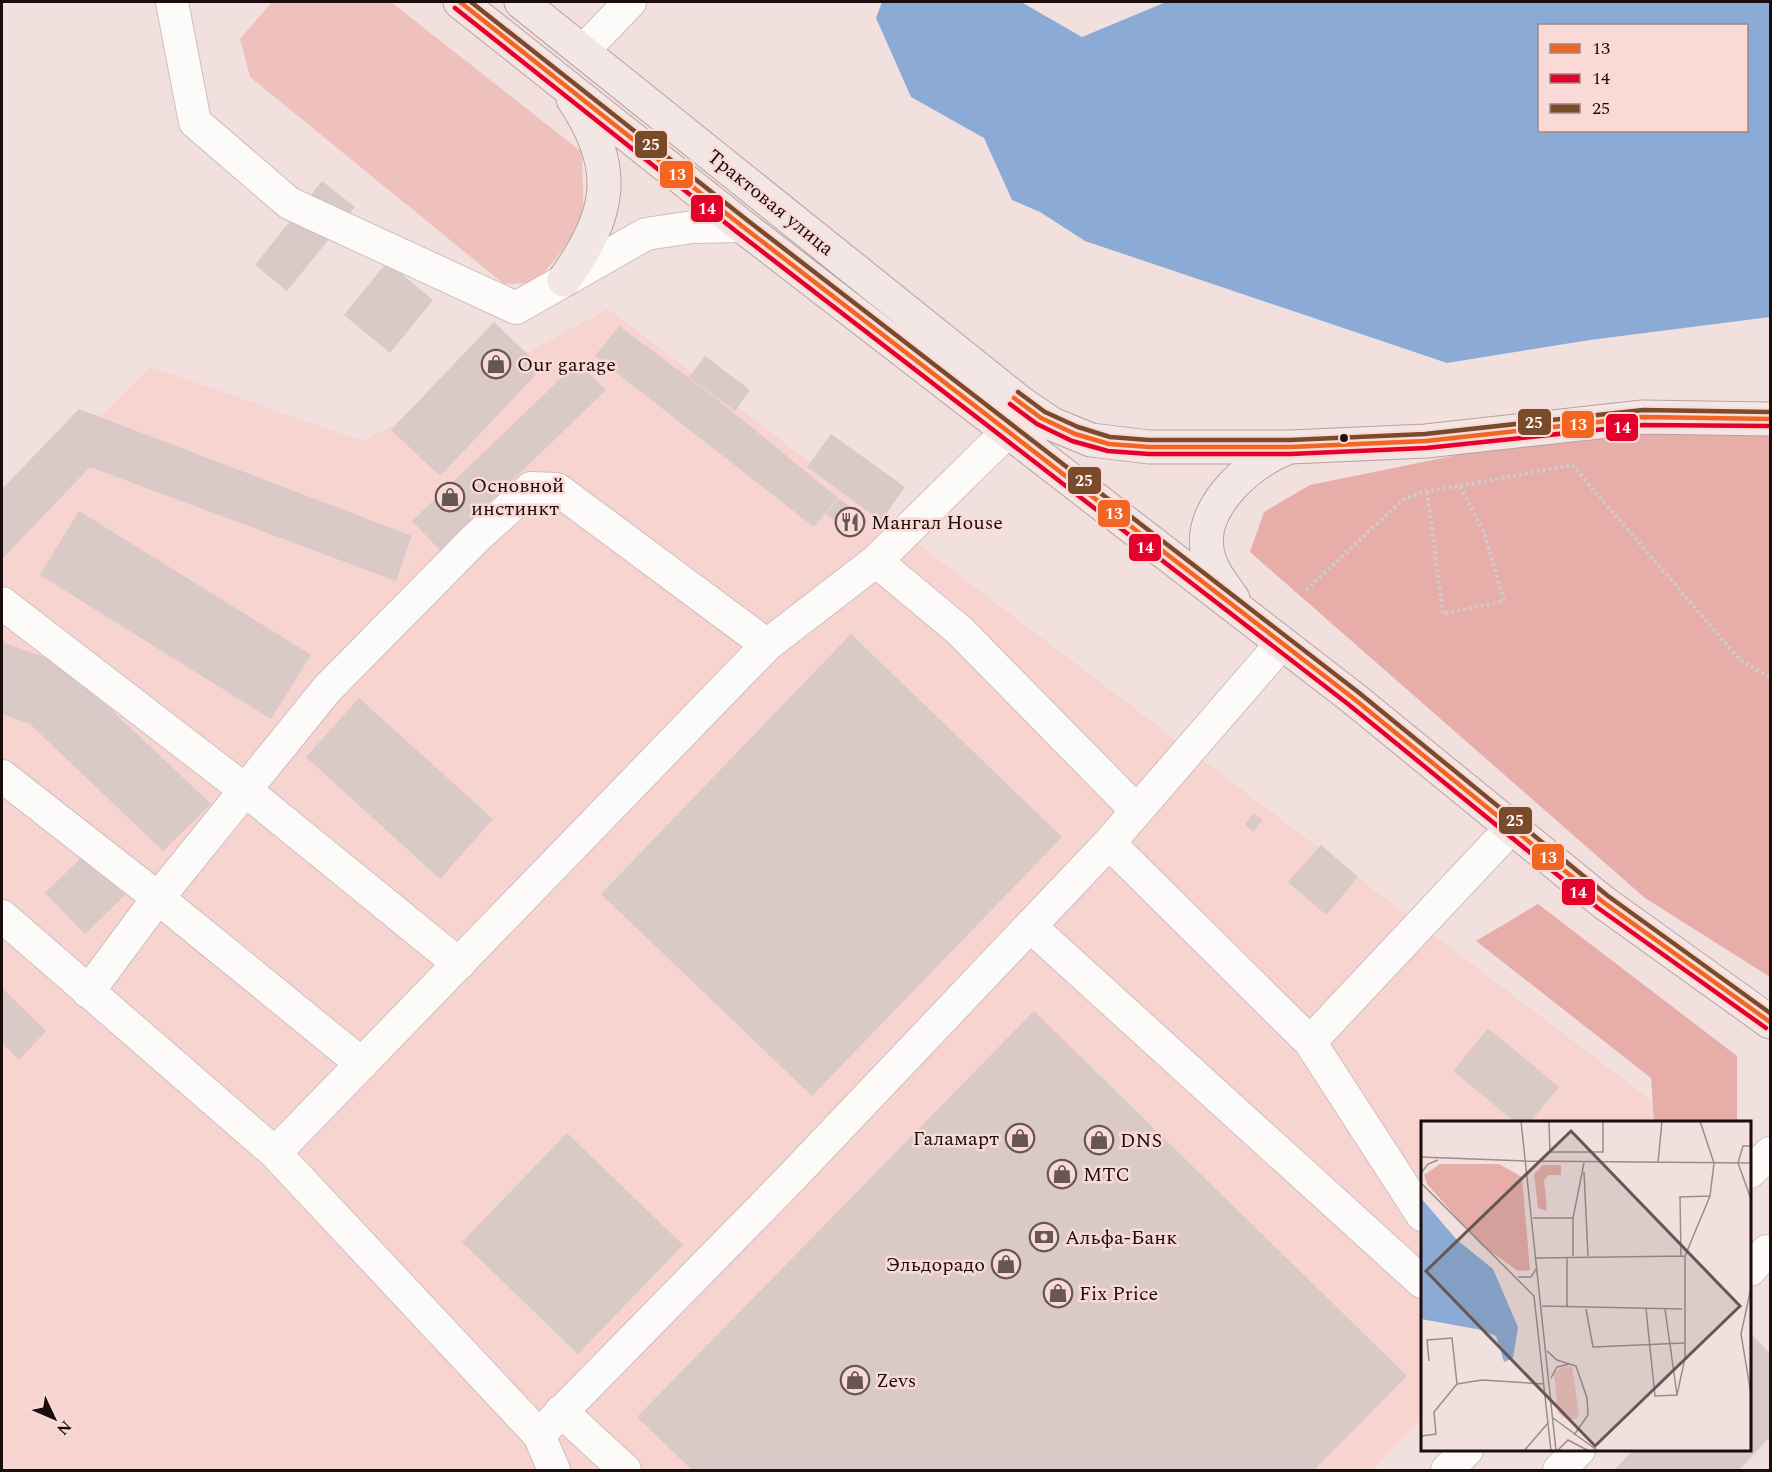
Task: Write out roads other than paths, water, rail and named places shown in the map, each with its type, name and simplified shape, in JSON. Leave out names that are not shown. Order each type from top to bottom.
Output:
[{"type":"main road","name":"Трактовая улица","points":[[460,2],[1006,433],[1282,643],[1603,902],[1770,1022]]},
{"type":"main road","name":"Трактовая улица","points":[[521,2],[1021,403],[1062,429],[1109,444],[1149,447],[1290,447],[1426,441],[1643,417],[1770,418]]},
{"type":"main road","points":[[562,83],[591,127],[602,161],[605,199],[596,227],[564,280]]},
{"type":"main road","points":[[1246,617],[1211,564],[1206,549],[1207,528],[1214,511],[1240,479],[1268,457],[1290,447]]},
{"type":"street","points":[[172,2],[195,122],[289,202],[516,308],[646,234],[693,226],[742,226]]},
{"type":"street","points":[[583,51],[630,2]]},
{"type":"street","points":[[275,1153],[767,645],[876,561],[1006,433]]},
{"type":"street","points":[[88,992],[158,898],[327,689],[477,537],[531,488],[557,489],[767,645]]},
{"type":"street","points":[[876,561],[959,630],[1136,810]]},
{"type":"street","points":[[2,603],[245,790],[459,964]]},
{"type":"street","points":[[539,1435],[790,1179],[1109,843],[1282,643]]},
{"type":"street","points":[[2,776],[158,898],[362,1064]]},
{"type":"street","points":[[1310,1042],[1511,828]]},
{"type":"street","points":[[1109,843],[1310,1042],[1421,1213]]},
{"type":"street","points":[[2,915],[275,1153],[539,1435],[554,1470]]},
{"type":"street","points":[[1030,926],[1421,1281]]},
{"type":"street","points":[[1751,1170],[1770,1153]]},
{"type":"street","points":[[1751,1268],[1767,1251],[1770,1254]]},
{"type":"street","points":[[561,1412],[625,1470]]},
{"type":"street","points":[[1447,1470],[1465,1451]]},
{"type":"street","points":[[1559,1470],[1577,1451]]},
{"type":"water","points":[[882,2],[1021,2],[1082,37],[1166,2],[1770,2],[1770,317],[1590,340],[1447,363],[1085,241],[1040,212],[1012,200],[984,138],[911,97],[876,18]]},
{"type":"place","name":"Our garage","points":[[496,364]]},
{"type":"place","name":"Основной инстинкт","points":[[450,497]]},
{"type":"place","name":"Мангал House","points":[[850,522]]},
{"type":"place","name":"Галамарт","points":[[1020,1138]]},
{"type":"place","name":"DNS","points":[[1099,1140]]},
{"type":"place","name":"МТС","points":[[1062,1174]]},
{"type":"place","name":"Альфа-Банк","points":[[1044,1237]]},
{"type":"place","name":"Эльдорадо","points":[[1006,1264]]},
{"type":"place","name":"Fix Price","points":[[1058,1293]]},
{"type":"place","name":"Zevs","points":[[855,1380]]}]
